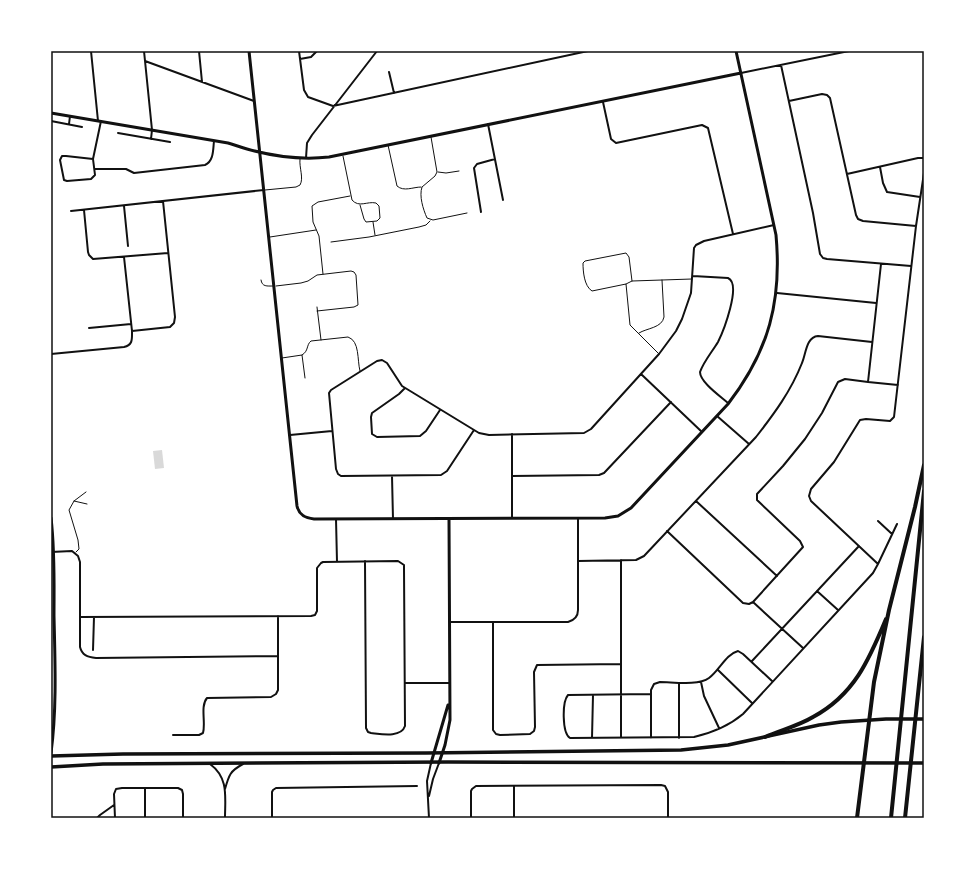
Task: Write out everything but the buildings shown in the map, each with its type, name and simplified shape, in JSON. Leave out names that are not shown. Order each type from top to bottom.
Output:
[{"type":"highway","points":[[857,818],[874,682],[889,610],[924,465]]},
{"type":"highway","points":[[891,818],[924,491]]},
{"type":"highway","points":[[765,738],[815,716],[841,697],[870,657],[889,610]]},
{"type":"highway","points":[[905,818],[924,637]]},
{"type":"main road","points":[[51,754],[443,753],[681,750],[714,747],[765,738],[819,725],[886,718],[924,719]]},
{"type":"main road","points":[[51,767],[103,764],[924,763]]},
{"type":"street","points":[[91,51],[99,121],[93,159],[95,174],[91,178],[67,181],[64,180],[60,160],[62,156],[93,159]]},
{"type":"street","points":[[144,51],[152,130],[151,139]]},
{"type":"street","points":[[199,51],[202,82]]},
{"type":"street","points":[[249,51],[297,506],[299,511],[304,516],[309,518],[336,519],[578,518],[618,516],[627,512],[728,404],[738,391],[762,349],[777,293],[778,258],[774,225],[736,51]]},
{"type":"street","points":[[299,51],[305,94],[308,97],[334,106],[588,51]]},
{"type":"street","points":[[300,60],[311,57],[317,51]]},
{"type":"street","points":[[306,158],[309,139],[377,51]]},
{"type":"street","points":[[51,113],[228,143],[260,152],[300,158],[321,158],[849,51]]},
{"type":"street","points":[[145,60],[254,101]]},
{"type":"street","points":[[781,65],[813,212],[820,254],[823,258],[827,259],[911,266]]},
{"type":"street","points":[[389,72],[394,93]]},
{"type":"street","points":[[789,101],[822,94],[829,97],[858,219],[863,221],[916,226]]},
{"type":"street","points":[[603,102],[611,139],[616,143],[702,125],[705,125],[708,128],[733,234]]},
{"type":"street","points":[[69,124],[70,116]]},
{"type":"street","points":[[51,121],[82,126]]},
{"type":"street","points":[[488,124],[503,200]]},
{"type":"street","points":[[118,132],[170,142]]},
{"type":"street","points":[[94,169],[126,169],[134,173],[205,165],[210,162],[214,141]]},
{"type":"street","points":[[847,174],[924,158]]},
{"type":"street","points":[[481,212],[474,168],[477,164],[495,159]]},
{"type":"street","points":[[880,167],[887,192],[920,197]]},
{"type":"street","points":[[878,564],[811,501],[809,498],[809,493],[834,462],[860,420],[866,418],[890,421],[895,414],[911,266],[924,173]]},
{"type":"street","points":[[71,211],[264,190]]},
{"type":"street","points":[[132,331],[170,327],[174,323],[175,317],[163,201]]},
{"type":"street","points":[[124,206],[128,246]]},
{"type":"street","points":[[84,210],[88,252],[90,258],[168,253]]},
{"type":"street","points":[[474,430],[447,471],[438,476],[338,475],[336,471],[329,393],[331,390],[377,361],[382,360],[387,362],[397,380],[405,388],[479,433],[489,435],[584,433],[591,429],[669,343],[682,319],[689,301],[696,245],[704,241],[774,225]]},
{"type":"street","points":[[51,354],[127,346],[132,342],[124,257]]},
{"type":"street","points":[[868,382],[881,264]]},
{"type":"street","points":[[693,277],[728,278],[731,279],[733,283],[734,288],[724,328],[716,346],[700,372],[703,381],[728,404]]},
{"type":"street","points":[[777,293],[876,303]]},
{"type":"street","points":[[89,328],[131,324]]},
{"type":"street","points":[[578,561],[636,560],[641,558],[749,444],[773,416],[788,392],[802,363],[809,342],[812,339],[818,336],[872,342]]},
{"type":"street","points":[[641,374],[702,432]]},
{"type":"street","points":[[667,531],[743,603],[749,604],[753,602],[803,546],[800,541],[758,502],[756,499],[757,494],[802,442],[822,413],[838,382],[845,379],[898,385]]},
{"type":"street","points":[[405,388],[372,413],[372,433],[374,436],[420,436],[426,431],[440,410]]},
{"type":"street","points":[[512,476],[599,475],[604,473],[671,402]]},
{"type":"street","points":[[717,416],[749,444]]},
{"type":"street","points":[[290,435],[332,431]]},
{"type":"street","points":[[512,434],[512,518]]},
{"type":"street","points":[[392,476],[393,519]]},
{"type":"street","points":[[696,501],[777,576]]},
{"type":"street","points":[[51,518],[55,686],[51,754]]},
{"type":"street","points":[[449,622],[568,622],[573,620],[578,612],[578,518]]},
{"type":"street","points":[[336,519],[337,562]]},
{"type":"street","points":[[429,799],[433,779],[443,753],[449,723],[449,519]]},
{"type":"street","points":[[878,521],[892,535]]},
{"type":"street","points":[[651,694],[573,694],[566,697],[564,702],[564,728],[566,735],[570,738],[680,738],[699,736],[719,728],[739,717],[873,573],[897,524]]},
{"type":"street","points":[[752,661],[859,546]]},
{"type":"street","points":[[52,552],[75,552],[80,562],[80,649],[83,654],[91,658],[278,656]]},
{"type":"street","points":[[621,560],[621,738]]},
{"type":"street","points":[[80,617],[311,616],[315,615],[317,610],[318,566],[322,562],[398,561],[402,563],[404,568],[405,726],[403,731],[397,734],[372,734],[368,732],[366,727],[365,562]]},
{"type":"street","points":[[817,591],[838,610]]},
{"type":"street","points":[[753,602],[803,648]]},
{"type":"street","points":[[173,735],[199,735],[203,733],[204,703],[207,698],[275,696],[278,690],[278,616]]},
{"type":"street","points":[[94,617],[94,650]]},
{"type":"street","points":[[493,622],[494,733],[528,734],[534,731],[535,666],[621,664]]},
{"type":"street","points":[[651,738],[651,687],[654,684],[660,682],[701,682],[708,679],[733,654],[737,652],[742,653],[752,661],[772,681]]},
{"type":"street","points":[[718,670],[752,703]]},
{"type":"street","points":[[679,682],[680,738]]},
{"type":"street","points":[[701,682],[704,696],[719,728]]},
{"type":"street","points":[[405,683],[450,683]]},
{"type":"street","points":[[592,694],[592,738]]},
{"type":"street","points":[[429,818],[427,779],[450,702]]},
{"type":"street","points":[[210,764],[220,772],[225,790]]},
{"type":"street","points":[[225,818],[225,790],[229,775],[232,771],[243,764]]},
{"type":"street","points":[[272,818],[272,792],[276,788],[417,786]]},
{"type":"street","points":[[471,818],[471,791],[473,787],[514,786],[664,786],[667,788],[668,792],[668,818]]},
{"type":"street","points":[[514,786],[514,818]]},
{"type":"street","points":[[114,818],[114,794],[116,789],[122,788],[178,788],[182,790],[183,794],[183,818]]},
{"type":"street","points":[[145,788],[145,818]]},
{"type":"street","points":[[97,818],[114,805]]},
{"type":"lane","points":[[388,144],[397,186],[404,189],[422,187],[435,176],[437,172],[430,136]]},
{"type":"lane","points":[[342,154],[351,196],[354,202],[360,205],[372,202],[376,203],[378,205],[380,217],[377,221],[365,221],[360,205]]},
{"type":"lane","points":[[264,190],[296,188],[300,185],[302,181],[299,165],[300,158]]},
{"type":"lane","points":[[437,172],[446,173],[459,171]]},
{"type":"lane","points":[[422,187],[421,196],[427,218],[430,220]]},
{"type":"lane","points":[[323,274],[319,236],[312,218],[311,209],[313,204],[318,202],[351,196]]},
{"type":"lane","points":[[331,242],[375,236],[424,226],[430,220],[467,213]]},
{"type":"lane","points":[[372,221],[375,236]]},
{"type":"lane","points":[[269,237],[316,230]]},
{"type":"lane","points":[[632,281],[629,257],[626,253],[585,261],[583,263],[586,284],[592,290],[626,284],[632,281],[693,277]]},
{"type":"lane","points":[[261,280],[261,283],[265,286],[274,286],[301,283],[308,281],[317,275],[354,272],[356,275],[358,305],[354,307],[317,311]]},
{"type":"lane","points":[[638,333],[659,326],[663,322],[662,280]]},
{"type":"lane","points":[[626,284],[629,323],[632,328],[659,354]]},
{"type":"lane","points":[[317,307],[321,340]]},
{"type":"lane","points":[[282,358],[302,355],[307,351],[310,342],[346,337],[353,339],[356,344],[360,372]]},
{"type":"lane","points":[[302,355],[306,378]]},
{"type":"lane","points":[[75,552],[79,549],[69,513],[74,501],[86,492]]},
{"type":"lane","points":[[74,501],[87,504]]},
{"type":"shaded area","points":[[162,450],[164,468],[155,469],[153,451]]}]
